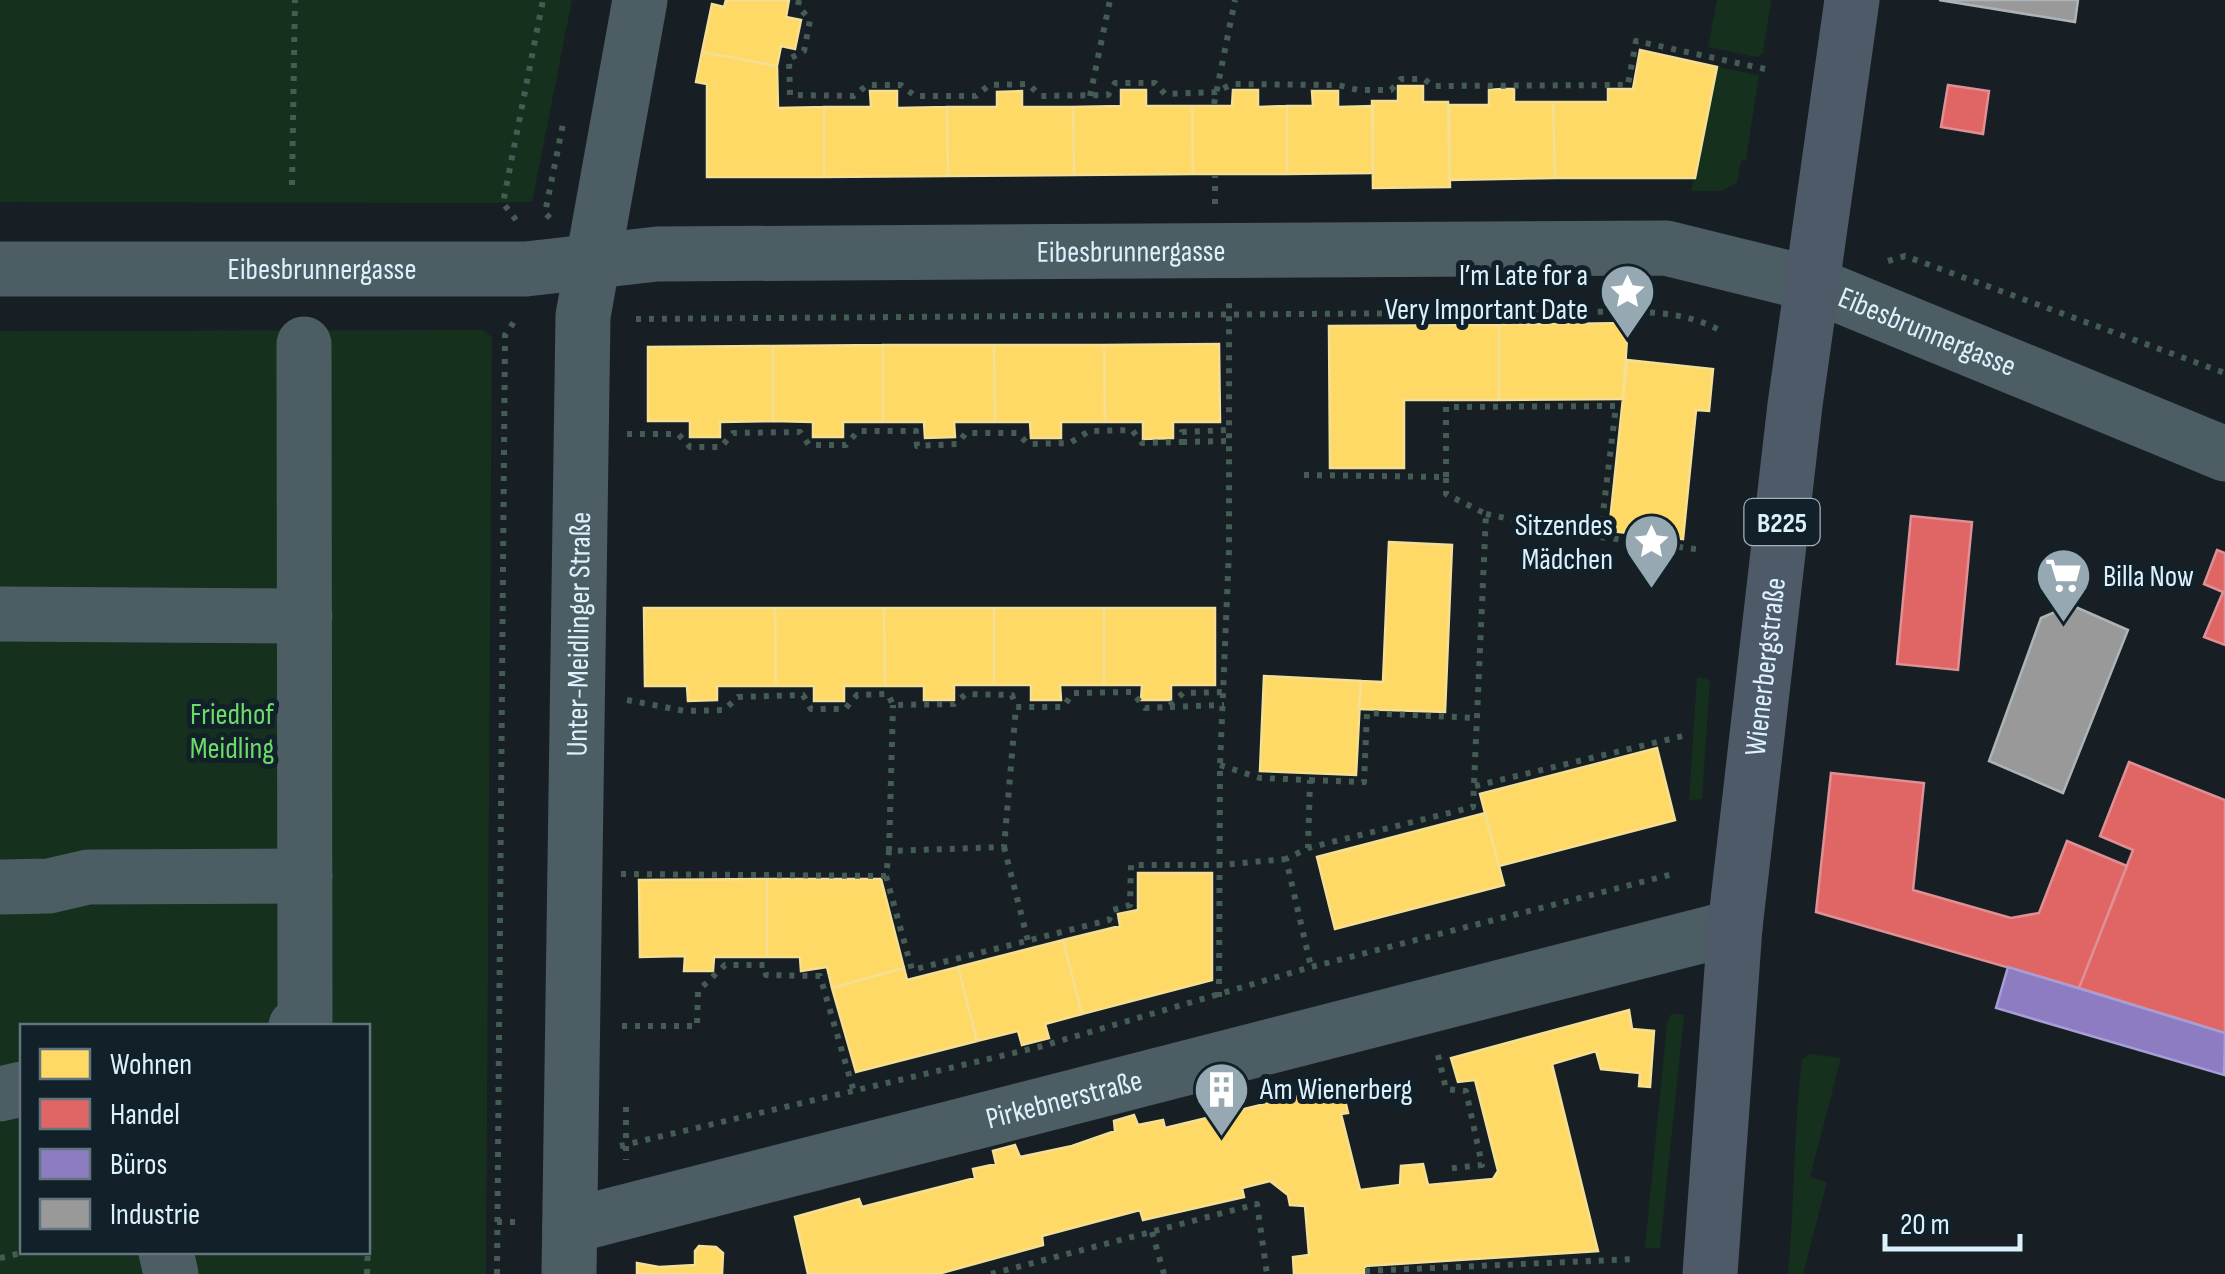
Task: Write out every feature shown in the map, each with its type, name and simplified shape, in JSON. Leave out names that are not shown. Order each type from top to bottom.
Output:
[{"type":"main road","name":"Wienerbergstraße","points":[[1710,1274],[1735,927],[1795,405],[1852,0]]},
{"type":"street","name":"Unter-Meidlinger Straße","points":[[569,1250],[583,316],[640,0]]},
{"type":"street","name":"Eibesbrunnergasse","points":[[0,269],[527,251],[592,261],[657,254],[1666,248],[1812,284],[2225,454]]},
{"type":"street","points":[[304,344],[306,1024]]},
{"type":"street","points":[[0,614],[304,616]]},
{"type":"street","points":[[0,887],[49,886],[88,878],[306,876]]},
{"type":"street","name":"Pirkebnerstraße","points":[[569,1250],[1426,1007],[1735,927]]},
{"type":"path","points":[[292,186],[296,0]]},
{"type":"path","points":[[497,1274],[505,334],[526,305],[527,251],[502,203],[543,0]]},
{"type":"path","points":[[800,0],[798,6],[810,20],[804,52],[789,60],[790,95],[854,96],[867,85],[901,86],[915,96],[976,96],[989,85],[1028,84],[1041,96],[1108,95],[1116,84],[1155,82],[1165,94],[1216,92],[1232,84],[1338,84],[1358,90],[1390,90],[1401,79],[1424,79],[1433,86],[1628,85],[1636,41],[1766,69]]},
{"type":"path","points":[[1090,96],[1110,0]]},
{"type":"path","points":[[1214,104],[1235,0]]},
{"type":"path","points":[[1887,262],[1905,256],[2225,373]]},
{"type":"path","points":[[636,320],[1645,313],[1682,317],[1706,323],[1721,332]]},
{"type":"path","points":[[1219,996],[1220,765],[1229,550],[1229,316]]},
{"type":"path","points":[[1600,536],[1616,406],[1446,407],[1446,494],[1486,514],[1600,536],[1703,550]]},
{"type":"path","points":[[580,429],[634,435],[678,434],[690,447],[721,447],[733,433],[800,432],[809,445],[846,445],[858,431],[916,431],[917,446],[956,444],[966,433],[1016,433],[1028,444],[1070,444],[1089,431],[1132,430],[1142,443],[1228,442]]},
{"type":"path","points":[[1182,442],[1182,432],[1228,430]]},
{"type":"path","points":[[1304,474],[1446,477]]},
{"type":"path","points":[[577,690],[685,710],[724,710],[738,697],[803,695],[811,709],[845,709],[857,695],[888,694],[893,705],[886,876],[912,970],[1109,920],[1113,910],[1130,906],[1131,865],[1221,865],[1286,859],[1308,848],[1473,807],[1486,514]]},
{"type":"path","points":[[1016,707],[1063,707],[1073,693],[1132,692],[1145,708],[1224,705]]},
{"type":"path","points":[[1168,707],[1183,693],[1224,692]]},
{"type":"path","points":[[893,705],[954,704],[966,694],[1012,695],[1016,707],[1004,848],[1028,941]]},
{"type":"path","points":[[1220,765],[1260,778],[1364,782],[1367,713],[1477,718]]},
{"type":"path","points":[[1474,786],[1686,735]]},
{"type":"path","points":[[1308,848],[1310,780]]},
{"type":"path","points":[[889,850],[1004,848]]},
{"type":"path","points":[[1286,859],[1311,968]]},
{"type":"path","points":[[626,1145],[1039,1047],[1311,968],[1676,873]]},
{"type":"path","points":[[574,874],[886,876]]},
{"type":"path","points":[[572,1026],[697,1026],[698,991],[725,966],[765,964],[766,976],[820,976],[854,1092]]},
{"type":"path","points":[[1426,1007],[1446,1089],[1466,1090],[1482,1165],[1444,1168]]},
{"type":"path","points":[[991,1274],[1256,1204],[1267,1274]]},
{"type":"path","points":[[1152,1232],[1164,1274]]},
{"type":"path","points":[[1365,1270],[1636,1258]]},
{"type":"path","points":[[1032,1263],[1035,1274]]},
{"type":"green space","points":[[0,0],[572,0],[532,202],[485,203],[0,202]]},
{"type":"green space","points":[[1717,0],[1771,0],[1763,53],[1757,57],[1708,47]]},
{"type":"green space","points":[[1717,67],[1759,75],[1746,160],[1741,161],[1737,183],[1721,191],[1691,191]]},
{"type":"green space","name":"Friedhof Meidling","points":[[483,330],[492,337],[486,1274],[0,1274],[0,331]]},
{"type":"green space","points":[[1697,677],[1710,680],[1702,799],[1689,800]]},
{"type":"green space","points":[[1672,1013],[1684,1015],[1660,1248],[1645,1248],[1667,1023]]},
{"type":"green space","points":[[1810,1054],[1841,1058],[1810,1177],[1827,1182],[1803,1274],[1788,1274],[1799,1087],[1802,1060]]},
{"type":"building: Wohnen","points":[[726,0],[789,0],[786,17],[801,20],[795,49],[781,46],[777,66],[702,52],[712,4],[724,7]]},
{"type":"building: Wohnen","points":[[1640,50],[1717,67],[1695,178],[1555,178],[1553,102],[1608,102],[1608,89],[1633,89]]},
{"type":"building: Wohnen","points":[[702,52],[777,66],[778,108],[824,107],[824,177],[707,177],[707,84],[696,82]]},
{"type":"building: Wohnen","points":[[1398,86],[1423,86],[1423,102],[1448,102],[1450,187],[1373,188],[1372,101],[1398,101]]},
{"type":"building: Wohnen","points":[[1514,89],[1514,102],[1553,102],[1555,178],[1450,180],[1449,105],[1489,105],[1489,90]]},
{"type":"building: Wohnen","points":[[1121,90],[1146,90],[1146,106],[1192,106],[1193,174],[1074,175],[1073,107],[1121,106]]},
{"type":"building: Wohnen","points":[[1233,90],[1258,90],[1258,107],[1287,106],[1287,174],[1193,174],[1192,106],[1232,106]]},
{"type":"building: Wohnen","points":[[870,91],[897,91],[897,108],[947,107],[948,176],[824,177],[824,107],[871,107]]},
{"type":"building: Wohnen","points":[[1022,91],[1022,107],[1073,107],[1074,175],[948,176],[947,107],[997,107],[997,92]]},
{"type":"building: Wohnen","points":[[1312,91],[1338,91],[1338,107],[1373,106],[1373,173],[1287,174],[1287,106],[1313,106]]},
{"type":"building: Wohnen","points":[[1628,323],[1623,399],[1499,400],[1499,325]]},
{"type":"building: Wohnen","points":[[1499,325],[1499,400],[1404,400],[1404,468],[1330,468],[1329,326]]},
{"type":"building: Wohnen","points":[[1219,344],[1220,422],[1173,422],[1173,438],[1143,439],[1143,422],[1105,422],[1104,345]]},
{"type":"building: Wohnen","points":[[883,345],[994,345],[995,422],[954,422],[955,437],[925,438],[924,422],[883,422]]},
{"type":"building: Wohnen","points":[[883,345],[883,422],[843,422],[843,437],[813,437],[813,422],[773,421],[773,346]]},
{"type":"building: Wohnen","points":[[994,345],[1104,345],[1105,422],[1061,422],[1061,438],[1031,438],[1030,422],[995,422]]},
{"type":"building: Wohnen","points":[[773,346],[773,421],[720,422],[720,437],[690,437],[690,421],[648,421],[648,347]]},
{"type":"building: Wohnen","points":[[1627,360],[1713,369],[1709,411],[1696,410],[1683,539],[1609,531]]},
{"type":"building: Wohnen","points":[[1389,542],[1452,545],[1445,712],[1359,709],[1361,681],[1383,682]]},
{"type":"building: Wohnen","points":[[644,608],[775,608],[776,686],[717,686],[717,700],[688,701],[687,686],[645,686]]},
{"type":"building: Wohnen","points":[[775,608],[884,608],[885,686],[844,686],[844,701],[814,701],[814,686],[776,686]]},
{"type":"building: Wohnen","points":[[884,608],[994,608],[994,685],[954,685],[954,700],[924,700],[924,686],[885,686]]},
{"type":"building: Wohnen","points":[[994,608],[1104,608],[1104,685],[1060,685],[1061,700],[1031,700],[1031,685],[994,685]]},
{"type":"building: Wohnen","points":[[1104,608],[1215,608],[1215,685],[1171,685],[1171,700],[1141,700],[1142,685],[1104,685]]},
{"type":"building: Wohnen","points":[[1264,676],[1361,681],[1356,775],[1260,771]]},
{"type":"building: Wohnen","points":[[1657,748],[1675,820],[1499,866],[1480,794]]},
{"type":"building: Wohnen","points":[[1485,813],[1504,885],[1335,929],[1317,857]]},
{"type":"building: Wohnen","points":[[1138,873],[1212,873],[1212,980],[1082,1014],[1063,940],[1120,926],[1118,914],[1138,910]]},
{"type":"building: Wohnen","points":[[767,879],[881,879],[904,968],[832,988],[827,967],[801,971],[800,957],[767,957]]},
{"type":"building: Wohnen","points":[[767,879],[767,957],[714,957],[713,971],[684,971],[685,956],[640,957],[639,880]]},
{"type":"building: Wohnen","points":[[1063,940],[1082,1014],[1045,1024],[1049,1038],[1022,1045],[1018,1031],[977,1041],[958,967]]},
{"type":"building: Wohnen","points":[[958,967],[977,1041],[856,1072],[832,988],[904,968],[907,980]]},
{"type":"building: Wohnen","name":"Am Wienerberg","points":[[1629,1010],[1632,1029],[1654,1031],[1650,1087],[1639,1086],[1640,1073],[1601,1069],[1596,1051],[1552,1064],[1598,1251],[1365,1266],[1365,1274],[1294,1274],[1293,1257],[1309,1255],[1305,1206],[1290,1205],[1288,1195],[1270,1181],[1242,1188],[1244,1197],[1143,1220],[1140,1210],[1042,1236],[1043,1245],[938,1274],[808,1274],[795,1217],[859,1199],[862,1207],[975,1178],[973,1169],[996,1164],[993,1151],[1015,1145],[1020,1157],[1072,1146],[1115,1131],[1114,1121],[1134,1115],[1138,1125],[1163,1120],[1165,1128],[1315,1092],[1313,1087],[1332,1084],[1333,1089],[1342,1087],[1348,1113],[1341,1114],[1360,1190],[1400,1185],[1401,1166],[1423,1164],[1428,1185],[1493,1179],[1498,1171],[1475,1080],[1458,1082],[1451,1058]]},
{"type":"building: Wohnen","points":[[699,1246],[716,1247],[723,1253],[722,1274],[637,1274],[637,1263],[659,1267],[695,1265]]},
{"type":"building: Handel","points":[[1948,85],[1989,91],[1983,134],[1941,127]]},
{"type":"building: Handel","points":[[1911,516],[1972,522],[1958,670],[1897,664]]},
{"type":"building: Handel","points":[[2217,550],[2225,553],[2225,645],[2204,637],[2223,592],[2204,584]]},
{"type":"building: Handel","points":[[2129,762],[2225,800],[2225,1033],[2079,988],[2133,850],[2100,836]]},
{"type":"building: Handel","points":[[1831,773],[1924,783],[1913,890],[2011,918],[2039,913],[2067,841],[2127,866],[2079,988],[1816,912]]},
{"type":"building: Büros","points":[[2008,967],[2225,1033],[2224,1075],[1996,1008]]},
{"type":"building: Industrie","points":[[1939,0],[2078,0],[2075,22]]},
{"type":"building: Industrie","points":[[2071,605],[2128,630],[2063,793],[1989,761],[2041,618]]},
{"type":"place","name":"I’m Late for a Very Important Date","points":[[1627,341]]},
{"type":"place","name":"Sitzendes Mädchen","points":[[1652,591]]},
{"type":"place","name":"Billa Now","points":[[2064,625]]},
{"type":"place","name":"Am Wienerberg","points":[[1221,1138]]}]
